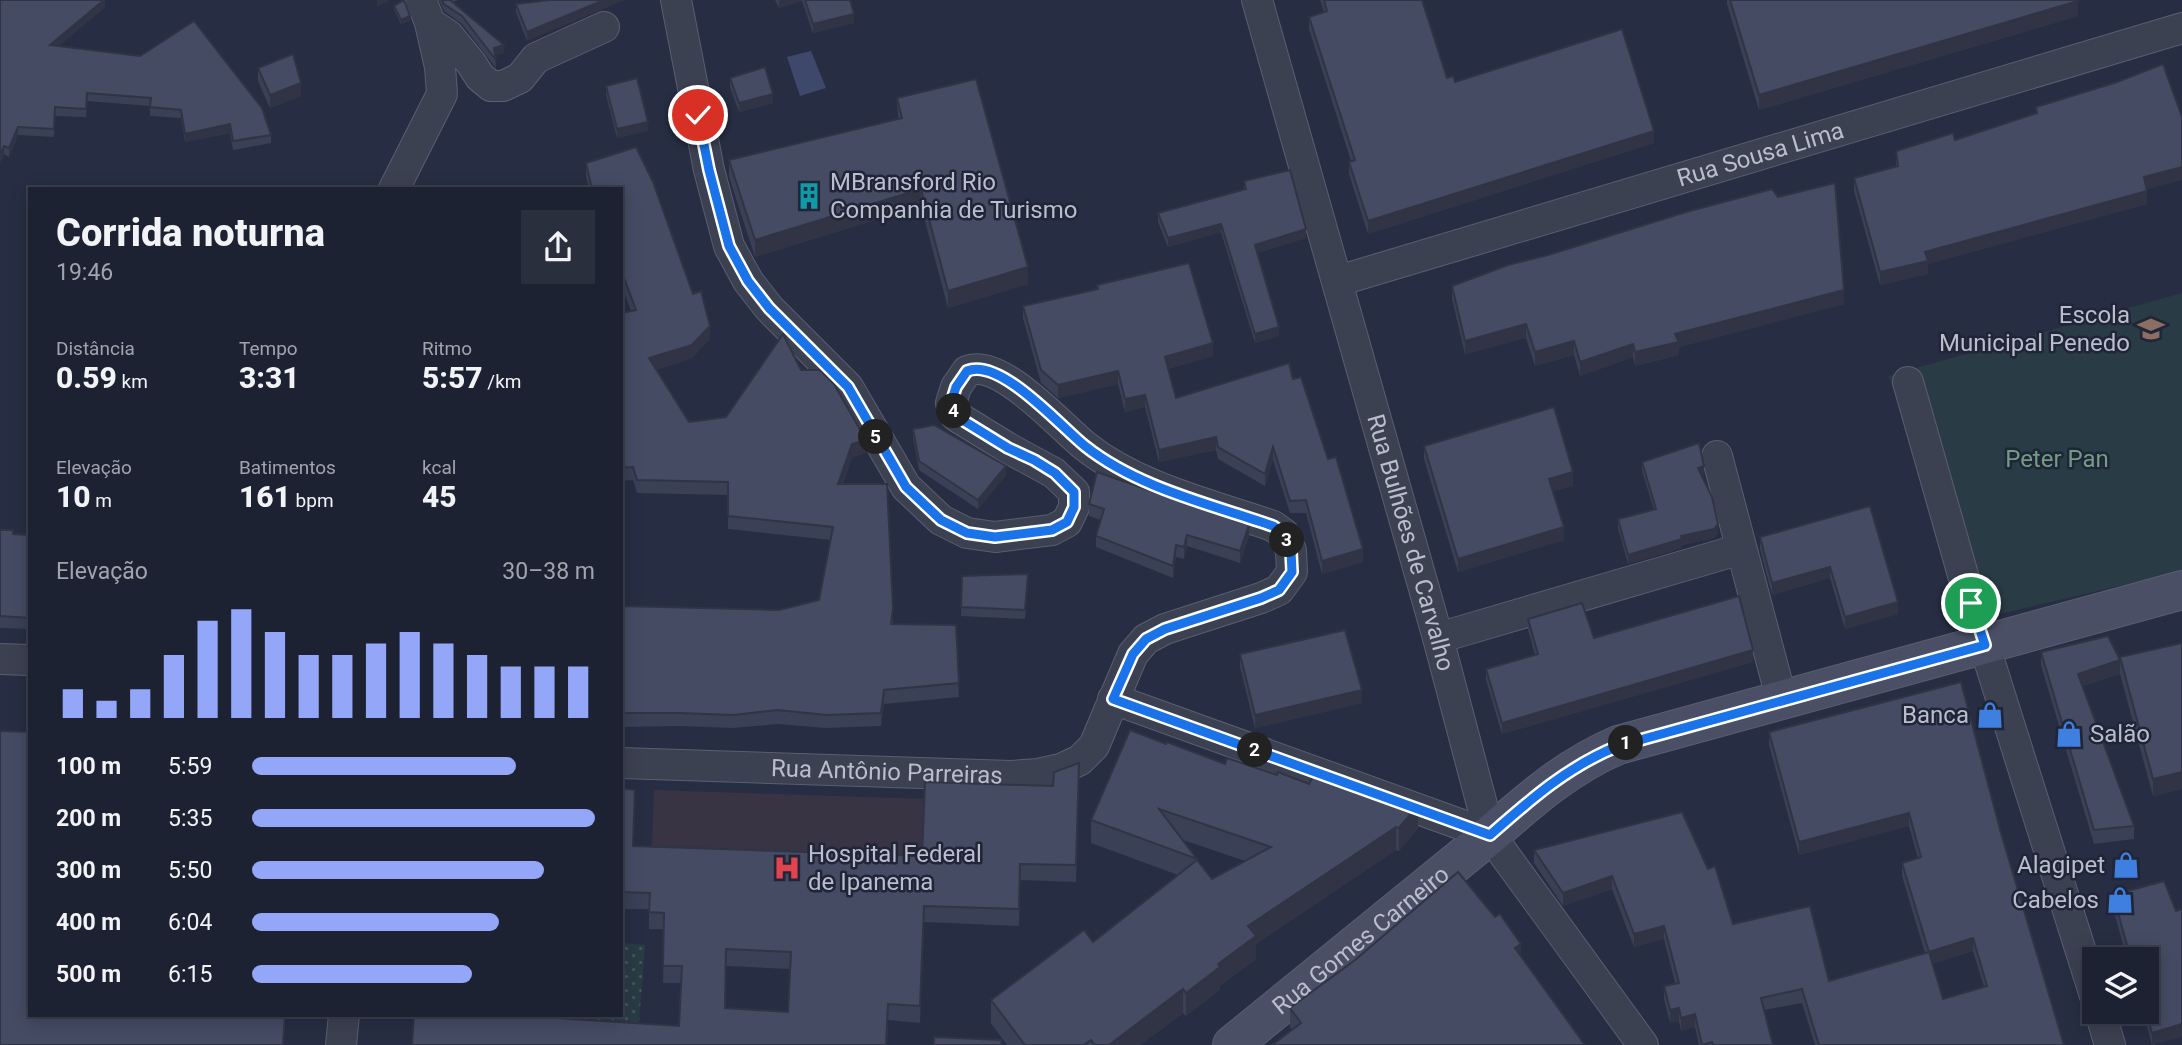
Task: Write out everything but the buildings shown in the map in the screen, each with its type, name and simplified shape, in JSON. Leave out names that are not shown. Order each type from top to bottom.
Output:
[{"type":"main road","name":"Rua Gomes Carneiro","points":[[1232,1045],[1560,776],[1591,757],[1618,746],[2182,590]]},
{"type":"street","name":"Rua Antônio Parreiras","points":[[623,763],[998,775],[1038,774],[1061,769],[1080,760],[1094,746],[1133,654],[1146,639],[1165,629],[1279,590],[1292,572],[1291,551],[1284,534],[1273,526],[1165,489],[1123,471],[1087,447],[1008,380],[977,368],[967,371],[956,387],[951,403],[956,416],[1055,473],[1074,492],[1074,507],[1067,522],[1052,530],[995,537],[967,533],[941,520],[906,487],[848,387],[769,308],[748,281],[729,246],[709,170],[676,0]]},
{"type":"street","name":"Rua Bulhões de Carvalho","points":[[1257,0],[1438,638],[1490,835],[1643,1045]]},
{"type":"street","points":[[426,11],[480,77],[491,86],[503,86],[520,78],[536,58],[604,27]]},
{"type":"street","points":[[395,187],[442,94],[440,67],[426,11]]},
{"type":"street","name":"Rua Sousa Lima","points":[[1338,281],[2182,28]]},
{"type":"street","points":[[1908,382],[1967,590],[2082,955]]},
{"type":"street","points":[[1717,456],[1782,701]]},
{"type":"street","points":[[1438,638],[1741,549]]},
{"type":"street","points":[[0,659],[28,660]]},
{"type":"street","points":[[1113,699],[1490,835]]},
{"type":"street","points":[[341,1045],[344,1017]]},
{"type":"street","points":[[2104,1024],[2110,1045]]},
{"type":"shaded area","name":"Hospital Federal de Ipanema","points":[[654,790],[925,799],[920,938],[649,929]]},
{"type":"green space","name":"Peter Pan","points":[[2182,293],[2182,571],[1987,617],[1888,376]]},
{"type":"green space","points":[[623,943],[645,945],[639,1023],[552,1017],[623,1017]]},
{"type":"water","points":[[811,51],[826,88],[800,96],[787,57]]},
{"type":"place","name":"MBransford Rio Companhia de Turismo","points":[[809,196]]},
{"type":"place","name":"Escola Municipal Penedo","points":[[2151,329]]},
{"type":"place","name":"Banca","points":[[1990,715]]},
{"type":"place","name":"Salão","points":[[2069,734]]},
{"type":"place","name":"Alagipet","points":[[2126,865]]},
{"type":"place","name":"Hospital Federal de Ipanema","points":[[787,868]]},
{"type":"place","name":"Cabelos","points":[[2120,900]]},
{"type":"route","points":[[698,115],[729,246],[748,281],[769,308],[848,387],[906,487],[941,520],[967,533],[995,537],[1052,530],[1067,522],[1074,507],[1074,492],[1055,473],[956,416],[951,403],[956,387],[967,371],[977,368],[1008,380],[1087,447],[1123,471],[1165,489],[1273,526],[1284,534],[1291,551],[1292,572],[1279,590],[1165,629],[1146,639],[1133,654],[1113,699],[1490,835],[1560,776],[1591,757],[1618,746],[1985,645],[1971,603]]}]
